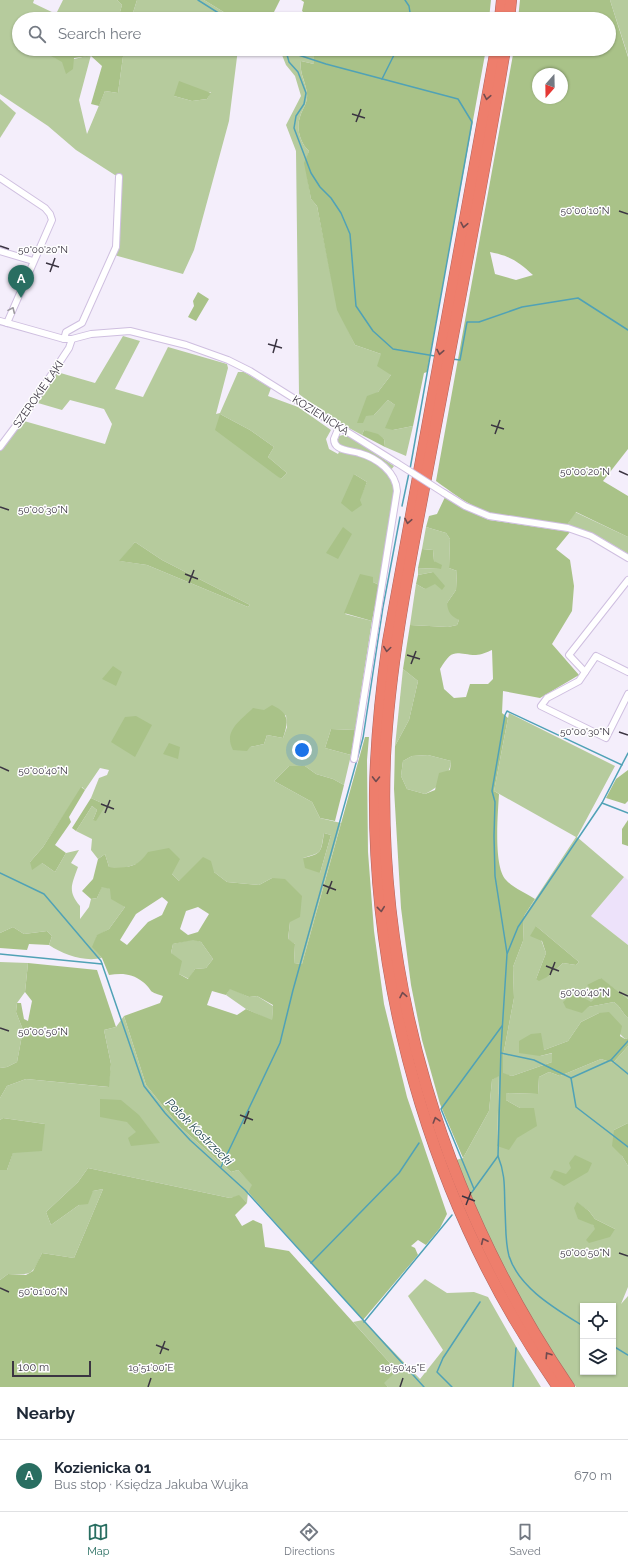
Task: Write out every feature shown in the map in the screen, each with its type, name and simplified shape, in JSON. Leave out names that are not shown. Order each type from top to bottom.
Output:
[{"type":"highway","points":[[501,12],[502,0]]},
{"type":"highway","points":[[510,12],[511,0]]},
{"type":"highway","points":[[495,56],[388,642],[378,731],[375,791],[376,843],[381,908],[393,991],[408,1058],[430,1131],[458,1205],[485,1264],[517,1323],[558,1387]]},
{"type":"highway","points":[[504,56],[399,627],[387,728],[384,792],[386,855],[393,932],[406,1010],[421,1072],[439,1130],[466,1201],[492,1257],[525,1317],[569,1387]]},
{"type":"street","points":[[0,178],[45,208],[50,214],[52,220],[3,322]]},
{"type":"street","points":[[64,339],[66,332],[82,324],[116,247],[119,178]]},
{"type":"street","points":[[0,250],[33,261]]},
{"type":"street","name":"KOZIENICKA","points":[[3,322],[64,339],[72,339],[91,334],[130,331],[186,345],[228,360],[250,371],[465,506],[489,516],[568,528],[591,536],[628,558]]},
{"type":"street","name":"SZEROKIE ŁĄKI","points":[[0,447],[30,407],[69,348],[72,339]]},
{"type":"street","points":[[339,427],[334,439],[337,447],[365,455],[376,460],[392,474],[397,487],[397,498],[371,644],[354,759]]},
{"type":"street","points":[[585,672],[569,655],[628,580]]},
{"type":"street","points":[[628,672],[596,656],[579,681],[547,698],[541,706],[606,738],[628,694]]},
{"type":"shaded area","points":[[624,877],[628,880],[628,945],[591,916]]},
{"type":"green space","points":[[0,0],[34,0],[33,3],[52,12],[12,12],[12,56],[53,56],[61,60],[66,60],[91,56],[79,100],[87,134],[105,91],[118,93],[123,56],[237,56],[229,121],[194,250],[183,274],[114,255],[118,177],[76,150],[48,126],[0,94]],"holes":[[[211,92],[207,99],[192,101],[174,96]]]},
{"type":"green space","points":[[63,0],[117,0],[122,5],[120,12],[57,12]]},
{"type":"green space","points":[[117,0],[137,0],[133,12],[120,12],[122,5]]},
{"type":"green space","points":[[137,0],[204,0],[224,12],[133,12]]},
{"type":"green space","points":[[204,0],[280,0],[274,12],[224,12]]},
{"type":"green space","points":[[301,0],[491,0],[490,12],[303,12],[302,11],[304,2]]},
{"type":"green space","points":[[520,0],[610,0],[614,12],[519,12]]},
{"type":"green space","points":[[610,0],[628,0],[628,56],[616,19],[616,12],[614,12]]},
{"type":"green space","points":[[616,19],[628,57],[628,449],[603,481],[628,496],[628,537],[576,512],[567,525],[525,521],[503,517],[483,511],[436,481],[513,56],[616,56]],"holes":[[[490,252],[503,255],[523,266],[533,275],[516,280],[495,274]]]},
{"type":"green space","points":[[51,56],[91,56],[74,58],[73,69],[66,74],[62,62]]},
{"type":"green space","points":[[91,56],[123,56],[118,93],[105,91],[99,106],[91,104],[102,66]]},
{"type":"green space","points":[[282,56],[314,56],[314,64],[301,61],[301,70],[307,97],[298,126],[301,140],[309,151],[305,163],[311,199],[317,206],[338,310],[355,345],[381,354],[391,375],[378,392],[366,415],[374,415],[388,400],[395,405],[393,430],[413,426],[406,456],[385,447],[384,439],[364,430],[362,435],[332,419],[299,394],[296,151],[286,125],[301,96],[295,76],[286,65]]},
{"type":"green space","points":[[314,56],[485,56],[427,372],[424,373],[413,426],[393,430],[385,428],[395,405],[388,400],[374,415],[366,416],[363,423],[357,423],[367,396],[378,392],[391,375],[377,366],[381,354],[355,345],[337,310],[317,206],[311,199],[304,163],[309,151],[301,140],[298,126],[307,97],[301,70],[301,61],[314,64]]},
{"type":"green space","points":[[179,81],[211,93],[207,99],[192,101],[174,96]]},
{"type":"green space","points":[[0,99],[16,113],[0,138]]},
{"type":"green space","points":[[198,292],[209,299],[196,321],[188,317],[194,306],[193,301]]},
{"type":"green space","points":[[123,336],[140,341],[115,389],[143,397],[168,347],[227,364],[228,368],[216,414],[220,413],[238,372],[244,372],[271,388],[268,396],[298,407],[331,430],[326,439],[329,449],[338,454],[339,452],[368,459],[383,468],[389,475],[394,494],[379,585],[373,582],[345,614],[372,621],[355,730],[331,729],[325,748],[351,755],[344,785],[333,779],[316,774],[305,766],[289,766],[274,781],[312,802],[320,818],[341,823],[302,964],[294,963],[295,944],[288,940],[290,922],[272,878],[259,885],[227,882],[214,872],[179,881],[172,874],[140,863],[124,868],[109,867],[105,854],[98,859],[91,850],[92,839],[76,831],[92,806],[97,810],[93,820],[106,805],[91,798],[99,778],[107,775],[109,770],[100,768],[85,790],[82,787],[43,847],[30,862],[42,863],[55,872],[66,853],[79,850],[71,863],[78,867],[74,878],[72,892],[80,906],[80,919],[89,907],[91,899],[97,898],[102,886],[111,889],[125,907],[109,929],[97,936],[93,947],[102,958],[88,959],[74,957],[61,952],[49,945],[52,936],[47,931],[24,934],[13,927],[0,933],[0,451],[24,421],[105,444],[112,424],[104,409],[70,400],[62,410],[38,403],[57,372],[95,383]],"holes":[[[220,414],[250,430],[274,447],[268,457],[287,473],[281,479]],[[354,474],[367,482],[359,500]],[[135,542],[162,560],[250,605],[248,607],[147,565],[120,561]],[[286,715],[287,727],[283,738],[267,735],[264,744],[250,747]],[[324,833],[331,835],[320,873],[303,858],[314,855],[321,849]]]},
{"type":"green space","points":[[220,414],[250,430],[274,447],[268,457],[287,473],[281,479],[215,430]]},
{"type":"green space","points":[[364,430],[378,434],[384,439],[385,447],[362,435]]},
{"type":"green space","points":[[343,435],[350,437],[394,466],[391,470],[381,462],[341,448],[337,443],[339,436]]},
{"type":"green space","points":[[354,474],[367,482],[360,500],[362,505],[352,512],[341,503]]},
{"type":"green space","points":[[445,497],[466,510],[489,520],[570,532],[556,549],[570,560],[574,586],[572,611],[552,644],[579,675],[540,698],[503,691],[502,713],[508,718],[494,791],[499,794],[497,839],[499,864],[502,873],[509,883],[535,899],[524,916],[523,941],[513,967],[514,998],[503,1056],[503,1073],[512,1076],[552,1062],[552,1053],[540,1056],[519,1053],[519,1041],[531,1034],[541,1033],[544,1050],[568,1041],[581,1022],[599,1013],[609,1012],[622,1026],[620,1036],[625,1039],[628,1038],[628,1046],[613,1063],[601,1059],[560,1076],[549,1072],[539,1077],[538,1094],[506,1093],[506,1100],[520,1108],[534,1108],[537,1126],[517,1138],[509,1150],[497,1146],[499,1076],[492,1080],[489,1111],[463,1158],[440,1104],[422,1040],[411,985],[401,908],[394,789],[395,746],[409,720],[418,681],[403,669],[410,625],[448,627],[457,625],[459,620],[450,614],[447,603],[456,590],[457,571],[449,568],[450,539],[446,533],[426,527],[429,516],[437,514]],"holes":[[[492,650],[493,679],[488,684],[470,684],[466,697],[454,698],[444,689],[440,669],[448,657],[455,653],[478,655]],[[428,755],[451,761],[450,770],[439,773],[435,790],[425,794],[407,789],[401,776],[403,761],[412,756]]]},
{"type":"green space","points":[[575,512],[628,537],[628,554],[603,539],[567,525]]},
{"type":"green space","points":[[343,527],[352,534],[338,559],[326,553]]},
{"type":"green space","points":[[426,527],[446,533],[450,539],[449,568],[457,571],[456,590],[447,603],[459,620],[457,625],[448,627],[410,625],[416,584],[425,589],[433,572],[418,575],[418,568],[441,569],[434,561],[433,550],[422,549]]},
{"type":"green space","points":[[135,542],[162,560],[250,605],[248,607],[147,565],[119,561]]},
{"type":"green space","points":[[422,549],[433,550],[434,561],[442,565],[441,569],[418,568]]},
{"type":"green space","points":[[433,572],[445,586],[442,590],[435,584],[425,589],[416,584],[418,575]]},
{"type":"green space","points":[[360,574],[373,577],[373,582],[379,585],[372,621],[344,613]]},
{"type":"green space","points":[[113,666],[122,672],[116,686],[102,679]]},
{"type":"green space","points":[[403,669],[418,681],[409,720],[395,746]]},
{"type":"green space","points":[[272,705],[285,714],[287,722],[283,738],[267,735],[264,744],[250,747],[247,751],[233,750],[230,743],[230,737],[238,722],[253,708],[264,710]]},
{"type":"green space","points":[[509,713],[615,766],[577,837],[624,877],[591,916],[628,945],[628,999],[600,978],[598,996],[588,1007],[614,1002],[628,1018],[628,1038],[625,1039],[599,1013],[581,1022],[568,1041],[544,1050],[540,1056],[553,1053],[552,1062],[512,1076],[503,1074],[503,1056],[514,998],[513,967],[523,941],[524,916],[576,837],[494,791]],"holes":[[[536,926],[579,962],[576,965],[563,963],[549,976],[536,979],[546,953]]]},
{"type":"green space","points":[[136,716],[152,725],[135,757],[111,742],[125,717]]},
{"type":"green space","points":[[331,729],[355,730],[351,755],[325,748]]},
{"type":"green space","points":[[365,737],[369,737],[367,760],[368,852],[374,931],[384,1004],[407,1097],[447,1214],[440,1228],[426,1245],[418,1240],[411,1246],[415,1248],[418,1255],[363,1320],[248,1192],[252,1185],[238,1170],[231,1172],[180,1127],[146,1085],[124,1016],[160,1003],[163,996],[152,992],[143,982],[131,975],[109,975],[102,958],[92,947],[97,935],[109,929],[125,907],[111,899],[110,889],[102,887],[97,898],[91,899],[82,891],[93,879],[98,859],[105,854],[109,867],[127,867],[136,864],[148,852],[169,848],[180,859],[172,874],[179,881],[203,857],[211,861],[214,872],[227,882],[259,885],[272,878],[285,879],[302,896],[300,917],[290,922],[288,939],[295,944],[294,963],[302,964]],"holes":[[[162,897],[168,902],[162,915],[148,922],[127,945],[120,940],[136,914]],[[198,907],[209,914],[198,932],[188,935],[180,929],[186,911]],[[193,940],[201,942],[213,959],[206,968],[195,969],[188,979],[179,974],[182,961],[171,953],[173,944]],[[230,989],[249,997],[257,996],[273,1005],[272,1020],[246,1009],[237,1015],[207,1005],[212,991],[226,995]]]},
{"type":"green space","points":[[169,743],[180,747],[178,759],[163,754]]},
{"type":"green space","points":[[428,755],[451,761],[446,776],[439,785],[425,794],[407,789],[401,776],[403,761],[412,756]]},
{"type":"green space","points":[[289,766],[305,766],[316,774],[333,779],[344,785],[335,821],[320,818],[312,802],[274,781]]},
{"type":"green space","points":[[628,770],[628,801],[625,804],[606,798],[616,779]]},
{"type":"green space","points":[[81,787],[85,790],[69,817],[71,822],[55,845],[66,853],[55,872],[42,863],[32,870],[30,862],[43,847]]},
{"type":"green space","points":[[91,798],[106,805],[96,821],[93,820],[97,810],[92,806],[76,831],[72,828]]},
{"type":"green space","points":[[628,820],[628,846],[622,844],[622,829]]},
{"type":"green space","points":[[324,833],[331,835],[320,873],[305,868],[303,858],[314,855],[320,851]]},
{"type":"green space","points":[[536,926],[579,962],[576,965],[563,963],[549,976],[539,981],[536,979],[546,953],[542,941],[530,936]]},
{"type":"green space","points":[[13,927],[24,934],[47,931],[52,936],[49,945],[29,944],[27,950],[0,948],[0,933]]},
{"type":"green space","points":[[193,939],[201,942],[213,959],[206,968],[195,969],[189,979],[179,974],[171,953],[173,944]]},
{"type":"green space","points":[[0,962],[28,963],[25,992],[17,1003],[16,1012],[23,1030],[17,1062],[7,1067],[0,1068]]},
{"type":"green space","points":[[28,963],[97,970],[116,1027],[104,1030],[111,1064],[109,1087],[26,1079],[7,1086],[0,1098],[0,1068],[7,1067],[17,1062],[23,1030],[16,1012],[17,1003],[21,1003],[24,1019],[28,1021],[32,1001],[25,992]]},
{"type":"green space","points":[[601,978],[628,999],[628,1018],[614,1002],[588,1007],[582,1013],[566,1008],[563,1002],[574,992],[591,1002],[598,996],[587,985]]},
{"type":"green space","points":[[230,988],[249,997],[257,996],[273,1006],[272,1021],[246,1009],[226,995]]},
{"type":"green space","points":[[124,1016],[146,1085],[180,1127],[231,1172],[238,1170],[253,1185],[248,1192],[247,1203],[239,1196],[230,1198],[88,1168],[78,1182],[46,1212],[51,1225],[79,1205],[93,1191],[103,1189],[74,1258],[42,1253],[36,1266],[31,1272],[27,1274],[8,1274],[0,1280],[0,1170],[7,1170],[13,1152],[45,1124],[3,1118],[0,1120],[0,1098],[7,1086],[26,1079],[108,1087],[111,1064],[104,1030],[116,1027]]},
{"type":"green space","points":[[628,1046],[628,1123],[614,1130],[622,1156],[628,1166],[628,1287],[621,1304],[628,1296],[628,1387],[576,1387],[534,1323],[497,1256],[456,1160],[463,1158],[489,1111],[492,1080],[499,1075],[497,1145],[534,1109],[520,1108],[506,1100],[506,1093],[538,1094],[539,1077],[549,1072],[560,1076],[601,1059],[613,1063]],"holes":[[[577,1203],[589,1211],[595,1219],[615,1229],[596,1229]]]},
{"type":"green space","points":[[100,1099],[121,1100],[139,1115],[160,1143],[131,1146],[128,1138],[136,1132],[127,1122],[100,1117]]},
{"type":"green space","points":[[3,1118],[45,1124],[42,1151],[13,1153],[7,1170],[0,1170],[0,1120]]},
{"type":"green space","points":[[628,1123],[628,1166],[622,1156],[612,1146],[614,1130]]},
{"type":"green space","points":[[575,1155],[592,1163],[588,1172],[564,1186],[550,1178],[554,1170],[566,1174],[571,1168],[569,1163]]},
{"type":"green space","points":[[88,1168],[230,1198],[239,1195],[247,1203],[235,1215],[242,1226],[253,1220],[262,1224],[265,1247],[289,1251],[397,1371],[384,1383],[388,1387],[0,1387],[0,1280],[8,1274],[26,1275],[33,1271],[42,1253],[74,1258],[103,1189],[93,1191],[88,1204],[79,1205],[51,1225],[46,1212],[78,1182]]},
{"type":"green space","points":[[577,1202],[589,1211],[595,1219],[615,1229],[610,1237],[589,1243],[586,1240],[595,1229],[593,1225],[578,1219],[574,1208]]},
{"type":"green space","points":[[425,1279],[447,1293],[474,1292],[488,1297],[541,1387],[388,1387],[383,1383],[397,1371],[353,1322],[363,1320],[420,1379],[443,1350],[408,1296]]},
{"type":"waterway","points":[[198,0],[217,12]]},
{"type":"waterway","points":[[405,0],[409,6],[410,12]]},
{"type":"waterway","points":[[287,56],[289,62],[298,72],[306,93],[304,104],[296,116],[294,128],[311,173],[341,213],[350,234],[356,306],[373,331],[393,349],[435,356]]},
{"type":"waterway","points":[[301,56],[326,64],[458,99],[472,122],[410,469]]},
{"type":"waterway","points":[[382,79],[394,56]]},
{"type":"waterway","points":[[452,359],[460,360],[467,322],[479,322],[522,307],[578,298],[628,330]]},
{"type":"waterway","points":[[402,506],[409,473]]},
{"type":"waterway","points":[[221,1167],[280,1043],[293,990],[363,738],[383,607],[400,517]]},
{"type":"waterway","points":[[507,953],[495,876],[495,802],[492,791],[505,715],[507,711],[622,765]]},
{"type":"waterway","points":[[580,1324],[550,1305],[530,1288],[514,1267],[508,1251],[504,1183],[501,1163],[498,1156],[501,1048],[507,954],[518,927],[602,803],[628,753]]},
{"type":"waterway","points":[[602,803],[628,813]]},
{"type":"waterway","name":"Potok Kostrzecki","points":[[0,873],[44,894],[101,961],[144,1086],[165,1113],[190,1140],[245,1190],[424,1387]]},
{"type":"waterway","points":[[0,954],[102,964]]},
{"type":"waterway","points":[[474,1189],[441,1109],[502,1026]]},
{"type":"waterway","points":[[571,1078],[611,1060],[628,1041]]},
{"type":"waterway","points":[[501,1053],[534,1060],[571,1078]]},
{"type":"waterway","points":[[611,1060],[628,1074]]},
{"type":"waterway","points":[[571,1078],[576,1107],[628,1147]]},
{"type":"waterway","points":[[311,1263],[399,1173],[419,1143]]},
{"type":"waterway","points":[[472,1192],[498,1156]]},
{"type":"waterway","points":[[364,1322],[452,1215]]},
{"type":"waterway","points":[[452,1387],[437,1372],[443,1358],[480,1302]]},
{"type":"waterway","points":[[513,1387],[516,1348]]},
{"type":"waterway","points":[[616,1348],[628,1355]]},
{"type":"place","name":"Kozienicka 01","points":[[21,298]]}]
